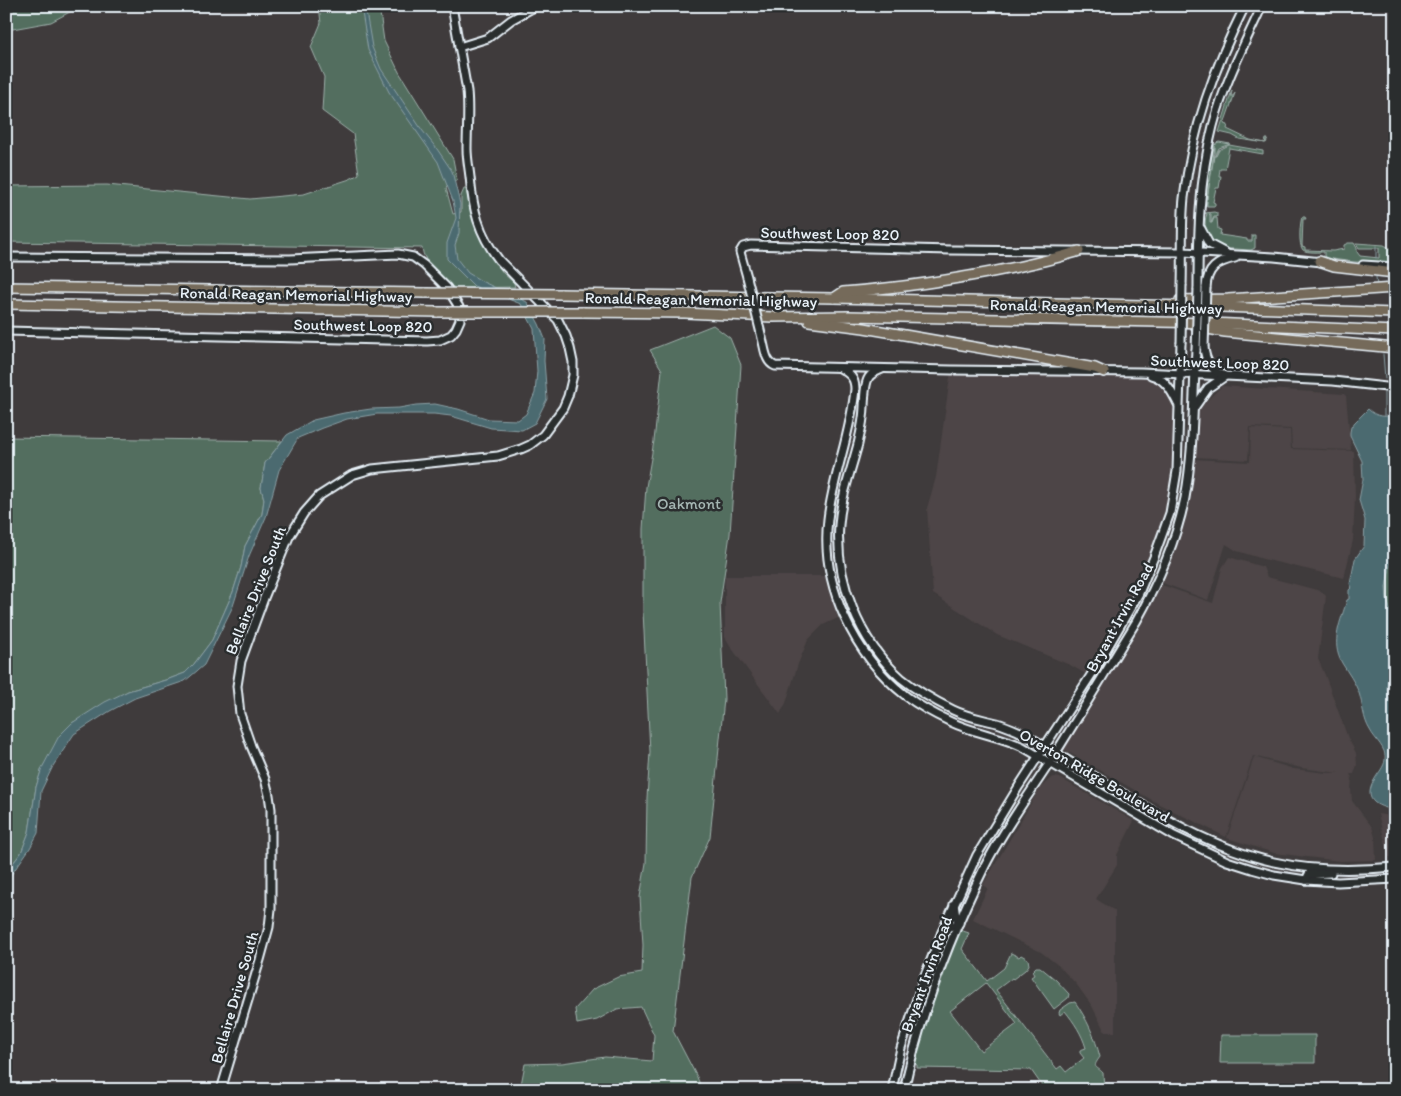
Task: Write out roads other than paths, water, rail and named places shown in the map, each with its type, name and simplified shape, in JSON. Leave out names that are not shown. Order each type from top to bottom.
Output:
[{"type":"highway","points":[[834,298],[843,292],[924,284],[989,273],[1062,257],[1079,250]]},
{"type":"highway","points":[[1319,262],[1334,266],[1395,273]]},
{"type":"highway","name":"Ronald Reagan Memorial Highway","points":[[6,287],[834,298],[1191,306],[1395,313]]},
{"type":"highway","points":[[1034,303],[1041,298],[1165,301],[1228,299],[1395,288]]},
{"type":"highway","name":"Ronald Reagan Memorial Highway","points":[[6,304],[438,312],[675,313],[1211,323],[1395,331]]},
{"type":"highway","points":[[772,316],[783,320],[864,328],[1096,368],[1104,372]]},
{"type":"highway","points":[[1180,323],[1217,331],[1395,348]]},
{"type":"street","points":[[452,6],[459,47],[488,38],[511,20],[536,6]]},
{"type":"street","name":"Bryant Irvin Road","points":[[892,1090],[901,1048],[930,963],[954,904],[977,855],[1095,669],[1138,593],[1168,521],[1177,471],[1184,198],[1189,164],[1195,134],[1213,77],[1245,6]]},
{"type":"street","name":"Bryant Irvin Road","points":[[904,1090],[918,1036],[945,956],[986,866],[1136,622],[1164,567],[1184,499],[1191,448],[1194,409],[1199,222],[1204,176],[1216,115],[1234,65],[1262,6]]},
{"type":"street","name":"Bellaire Drive South","points":[[221,1090],[260,960],[269,927],[271,908],[272,827],[270,795],[240,714],[237,695],[238,671],[289,537],[304,513],[319,496],[352,475],[380,468],[498,456],[530,445],[543,435],[563,408],[573,375],[570,348],[558,320],[491,250],[478,222],[471,190],[467,152],[468,97],[459,47]]},
{"type":"street","points":[[1199,222],[1203,235],[1209,244],[1231,255]]},
{"type":"street","name":"Southwest Loop 820","points":[[1395,267],[1183,252],[952,250],[751,245],[744,247],[740,252],[767,360],[771,365],[882,369],[1141,372],[1308,379],[1395,388]]},
{"type":"street","name":"Southwest Loop 820","points":[[6,258],[290,259],[398,254],[412,256],[445,286],[459,307],[460,320],[456,329],[446,338],[428,341],[6,331]]},
{"type":"street","points":[[1226,376],[1218,373],[1206,360],[1204,347],[1207,277],[1217,264],[1226,260],[1248,256]]},
{"type":"street","name":"Overton Ridge Boulevard","points":[[840,368],[851,375],[855,383],[855,389],[850,423],[828,518],[827,544],[831,574],[852,634],[882,674],[906,696],[953,723],[979,733],[1012,742],[1039,756],[1183,842],[1227,861],[1252,869],[1306,880],[1338,882],[1395,879]]},
{"type":"street","name":"Overton Ridge Boulevard","points":[[882,369],[871,375],[867,383],[861,429],[840,514],[840,561],[849,598],[864,632],[890,667],[901,678],[919,691],[958,712],[1006,726],[1027,735],[1145,806],[1190,831],[1232,850],[1284,864],[1344,870],[1395,867]]},
{"type":"street","points":[[1141,372],[1155,376],[1162,381],[1170,389],[1179,406]]},
{"type":"street","points":[[1194,409],[1207,390],[1218,380],[1226,376]]},
{"type":"street","points":[[834,490],[844,495]]},
{"type":"street","points":[[839,601],[849,598]]},
{"type":"street","points":[[953,723],[958,712]]},
{"type":"street","points":[[1140,816],[1145,806]]},
{"type":"street","points":[[991,832],[1002,838]]},
{"type":"street","points":[[1227,861],[1232,850]]},
{"type":"street","points":[[1306,880],[1309,874],[1330,874],[1344,870]]},
{"type":"street","points":[[942,932],[959,923],[954,904]]},
{"type":"street","points":[[936,981],[930,963],[945,956]]},
{"type":"water","points":[[361,6],[365,6],[372,47],[381,69],[452,171],[460,204],[459,233],[455,245],[457,259],[468,273],[527,302],[539,324],[545,339],[544,361],[547,399],[535,423],[522,430],[491,428],[451,416],[434,414],[377,414],[347,419],[298,438],[279,470],[266,517],[249,556],[233,606],[204,665],[185,681],[135,698],[110,711],[74,734],[53,766],[41,791],[38,833],[30,848],[6,882],[6,872],[21,853],[29,832],[36,787],[42,768],[59,736],[72,723],[105,702],[128,691],[185,673],[212,640],[233,592],[245,546],[262,514],[264,499],[261,488],[265,463],[287,435],[313,420],[371,409],[416,405],[435,404],[489,419],[518,420],[526,414],[535,393],[537,371],[534,329],[521,304],[474,286],[447,259],[447,243],[456,218],[453,201],[438,162],[389,92],[368,50]]},
{"type":"water","points":[[1368,409],[1374,414],[1381,416],[1395,414],[1395,540],[1386,587],[1387,600],[1395,626],[1395,669],[1389,678],[1387,688],[1389,698],[1395,707],[1395,810],[1376,804],[1370,796],[1372,785],[1384,765],[1385,756],[1364,717],[1359,693],[1342,663],[1337,647],[1340,624],[1347,600],[1349,599],[1349,590],[1352,587],[1350,584],[1355,559],[1364,546],[1365,520],[1359,500],[1363,479],[1362,461],[1350,436],[1350,432],[1351,427]]},
{"type":"waterway","points":[[1376,246],[1376,258]]},
{"type":"waterway","points":[[1376,277],[1377,286]]},
{"type":"waterway","points":[[1383,354],[1385,379]]},
{"type":"waterway","points":[[1384,392],[1384,416]]},
{"type":"park label","name":"Oakmont","points":[[689,503]]}]
